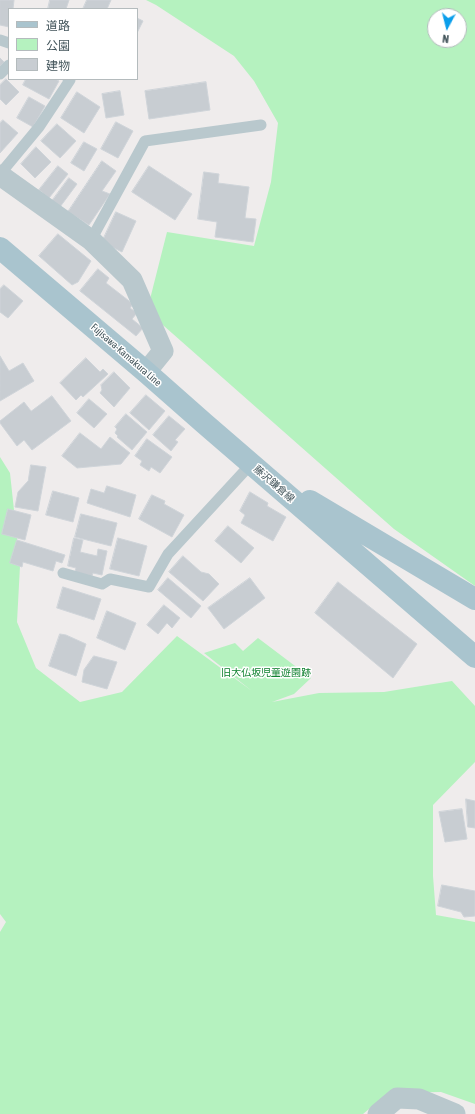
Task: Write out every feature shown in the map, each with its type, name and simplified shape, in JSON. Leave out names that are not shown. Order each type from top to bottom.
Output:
[{"type":"main road","name":"Fujisawa-Kamakura Line","points":[[0,248],[146,372],[251,464]]},
{"type":"main road","name":"藤沢鎌倉線","points":[[251,464],[475,600]]},
{"type":"main road","name":"藤沢鎌倉線","points":[[251,464],[475,657]]},
{"type":"street","points":[[0,174],[91,240],[132,280],[162,351],[146,372]]},
{"type":"street","points":[[378,1114],[397,1098],[419,1098],[455,1114]]},
{"type":"lane","points":[[0,74],[8,66]]},
{"type":"lane","points":[[0,174],[39,127],[70,80]]},
{"type":"lane","points":[[91,240],[145,141],[261,125]]},
{"type":"lane","points":[[63,573],[102,584],[110,580],[149,587],[168,554],[251,464]]},
{"type":"green space","points":[[146,0],[475,0],[475,586],[394,529],[147,311],[167,232],[254,246],[271,182],[278,123],[254,81],[234,56]]},
{"type":"green space","name":"旧大仏坂児童遊園跡","points":[[0,457],[10,473],[20,566],[17,622],[36,668],[80,702],[122,692],[177,636],[252,691],[204,653],[235,643],[243,651],[258,638],[311,678],[294,694],[272,702],[319,693],[384,692],[452,681],[475,706],[475,762],[433,805],[433,876],[436,915],[475,922],[475,1104],[441,1092],[388,1093],[363,1114],[0,1114],[0,932],[6,922],[0,914]]},
{"type":"building","points":[[0,0],[14,0],[13,8],[8,8],[8,27],[0,25]]},
{"type":"building","points":[[50,0],[69,0],[66,8],[48,8]]},
{"type":"building","points":[[87,0],[111,0],[107,8],[83,8]]},
{"type":"building","points":[[138,18],[143,21],[138,31]]},
{"type":"building","points":[[0,58],[4,62],[0,66]]},
{"type":"building","points":[[6,79],[19,92],[6,105],[0,99],[0,85]]},
{"type":"building","points":[[26,80],[59,81],[49,99],[23,85]]},
{"type":"building","points":[[206,82],[210,110],[149,119],[145,91]]},
{"type":"building","points":[[120,91],[124,115],[106,118],[102,94]]},
{"type":"building","points":[[77,92],[100,107],[84,133],[61,118]]},
{"type":"building","points":[[29,97],[45,106],[33,127],[17,118]]},
{"type":"building","points":[[3,120],[18,133],[0,153],[0,123]]},
{"type":"building","points":[[116,122],[133,131],[118,158],[101,149]]},
{"type":"building","points":[[57,124],[76,141],[60,158],[41,141]]},
{"type":"building","points":[[84,142],[97,149],[84,171],[71,163]]},
{"type":"building","points":[[36,147],[51,162],[35,178],[21,164]]},
{"type":"building","points":[[102,161],[116,171],[102,191],[110,194],[89,225],[68,212]]},
{"type":"building","points":[[58,166],[68,174],[49,198],[39,190]]},
{"type":"building","points":[[149,166],[192,194],[175,220],[132,192]]},
{"type":"building","points":[[204,172],[219,174],[218,183],[249,187],[245,218],[256,219],[253,242],[215,237],[217,222],[198,219]]},
{"type":"building","points":[[69,178],[77,184],[60,207],[52,201]]},
{"type":"building","points":[[116,212],[136,221],[122,252],[102,242]]},
{"type":"building","points":[[58,234],[91,261],[78,282],[72,285],[39,256]]},
{"type":"building","points":[[98,269],[109,278],[106,283],[133,304],[130,308],[137,313],[132,319],[143,328],[136,336],[80,291]]},
{"type":"building","points":[[4,285],[23,301],[8,318],[0,312],[0,289]]},
{"type":"building","points":[[0,356],[9,371],[23,363],[34,381],[0,401]]},
{"type":"building","points":[[86,358],[100,372],[103,369],[108,374],[83,397],[81,395],[76,400],[60,383]]},
{"type":"building","points":[[114,372],[130,388],[114,407],[100,393],[102,390],[101,385]]},
{"type":"building","points":[[146,395],[165,411],[149,430],[130,413]]},
{"type":"building","points":[[52,396],[71,421],[32,450],[24,440],[17,446],[0,421],[24,402],[31,411]]},
{"type":"building","points":[[89,399],[107,414],[94,428],[77,413]]},
{"type":"building","points":[[126,414],[147,432],[132,450],[117,437],[118,436],[115,433],[117,429],[115,427]]},
{"type":"building","points":[[169,416],[185,429],[175,440],[178,442],[171,451],[153,435]]},
{"type":"building","points":[[80,433],[101,449],[110,437],[130,453],[121,464],[77,468],[62,456]]},
{"type":"building","points":[[147,439],[172,457],[160,473],[151,467],[149,471],[140,465],[142,461],[135,456]]},
{"type":"building","points":[[31,465],[46,467],[38,511],[15,507],[18,492],[28,481]]},
{"type":"building","points":[[107,486],[136,495],[130,517],[87,503],[91,489],[104,493]]},
{"type":"building","points":[[53,491],[79,498],[73,522],[46,515]]},
{"type":"building","points":[[250,492],[268,503],[267,506],[286,517],[273,541],[241,523],[245,515],[240,511]]},
{"type":"building","points":[[152,495],[165,501],[164,504],[184,515],[172,537],[139,519]]},
{"type":"building","points":[[8,509],[31,515],[25,540],[2,534]]},
{"type":"building","points":[[81,514],[117,523],[111,546],[75,537]]},
{"type":"building","points":[[228,526],[254,548],[241,563],[215,541]]},
{"type":"building","points":[[74,538],[83,540],[80,552],[97,556],[98,549],[107,551],[102,575],[93,573],[92,576],[75,572],[76,568],[68,566]]},
{"type":"building","points":[[118,538],[147,546],[139,576],[110,569]]},
{"type":"building","points":[[17,540],[65,555],[62,563],[56,561],[53,571],[23,562],[22,567],[10,563]]},
{"type":"building","points":[[183,556],[201,572],[209,574],[219,584],[203,601],[169,572]]},
{"type":"building","points":[[168,578],[201,606],[191,618],[158,590]]},
{"type":"building","points":[[250,578],[265,598],[224,629],[208,608]]},
{"type":"building","points":[[338,582],[417,644],[393,678],[315,613]]},
{"type":"building","points":[[63,587],[101,599],[94,620],[57,608]]},
{"type":"building","points":[[164,605],[180,618],[172,628],[167,623],[158,634],[147,625]]},
{"type":"building","points":[[107,611],[136,623],[125,650],[97,638]]},
{"type":"building","points":[[60,634],[66,635],[86,644],[76,676],[49,666]]},
{"type":"building","points":[[94,656],[117,662],[107,689],[82,682],[84,670]]},
{"type":"building","points":[[466,799],[475,801],[475,828],[468,827]]},
{"type":"building","points":[[462,809],[467,839],[445,842],[439,812]]},
{"type":"building","points":[[442,885],[475,891],[475,916],[464,917],[461,912],[438,906]]}]
